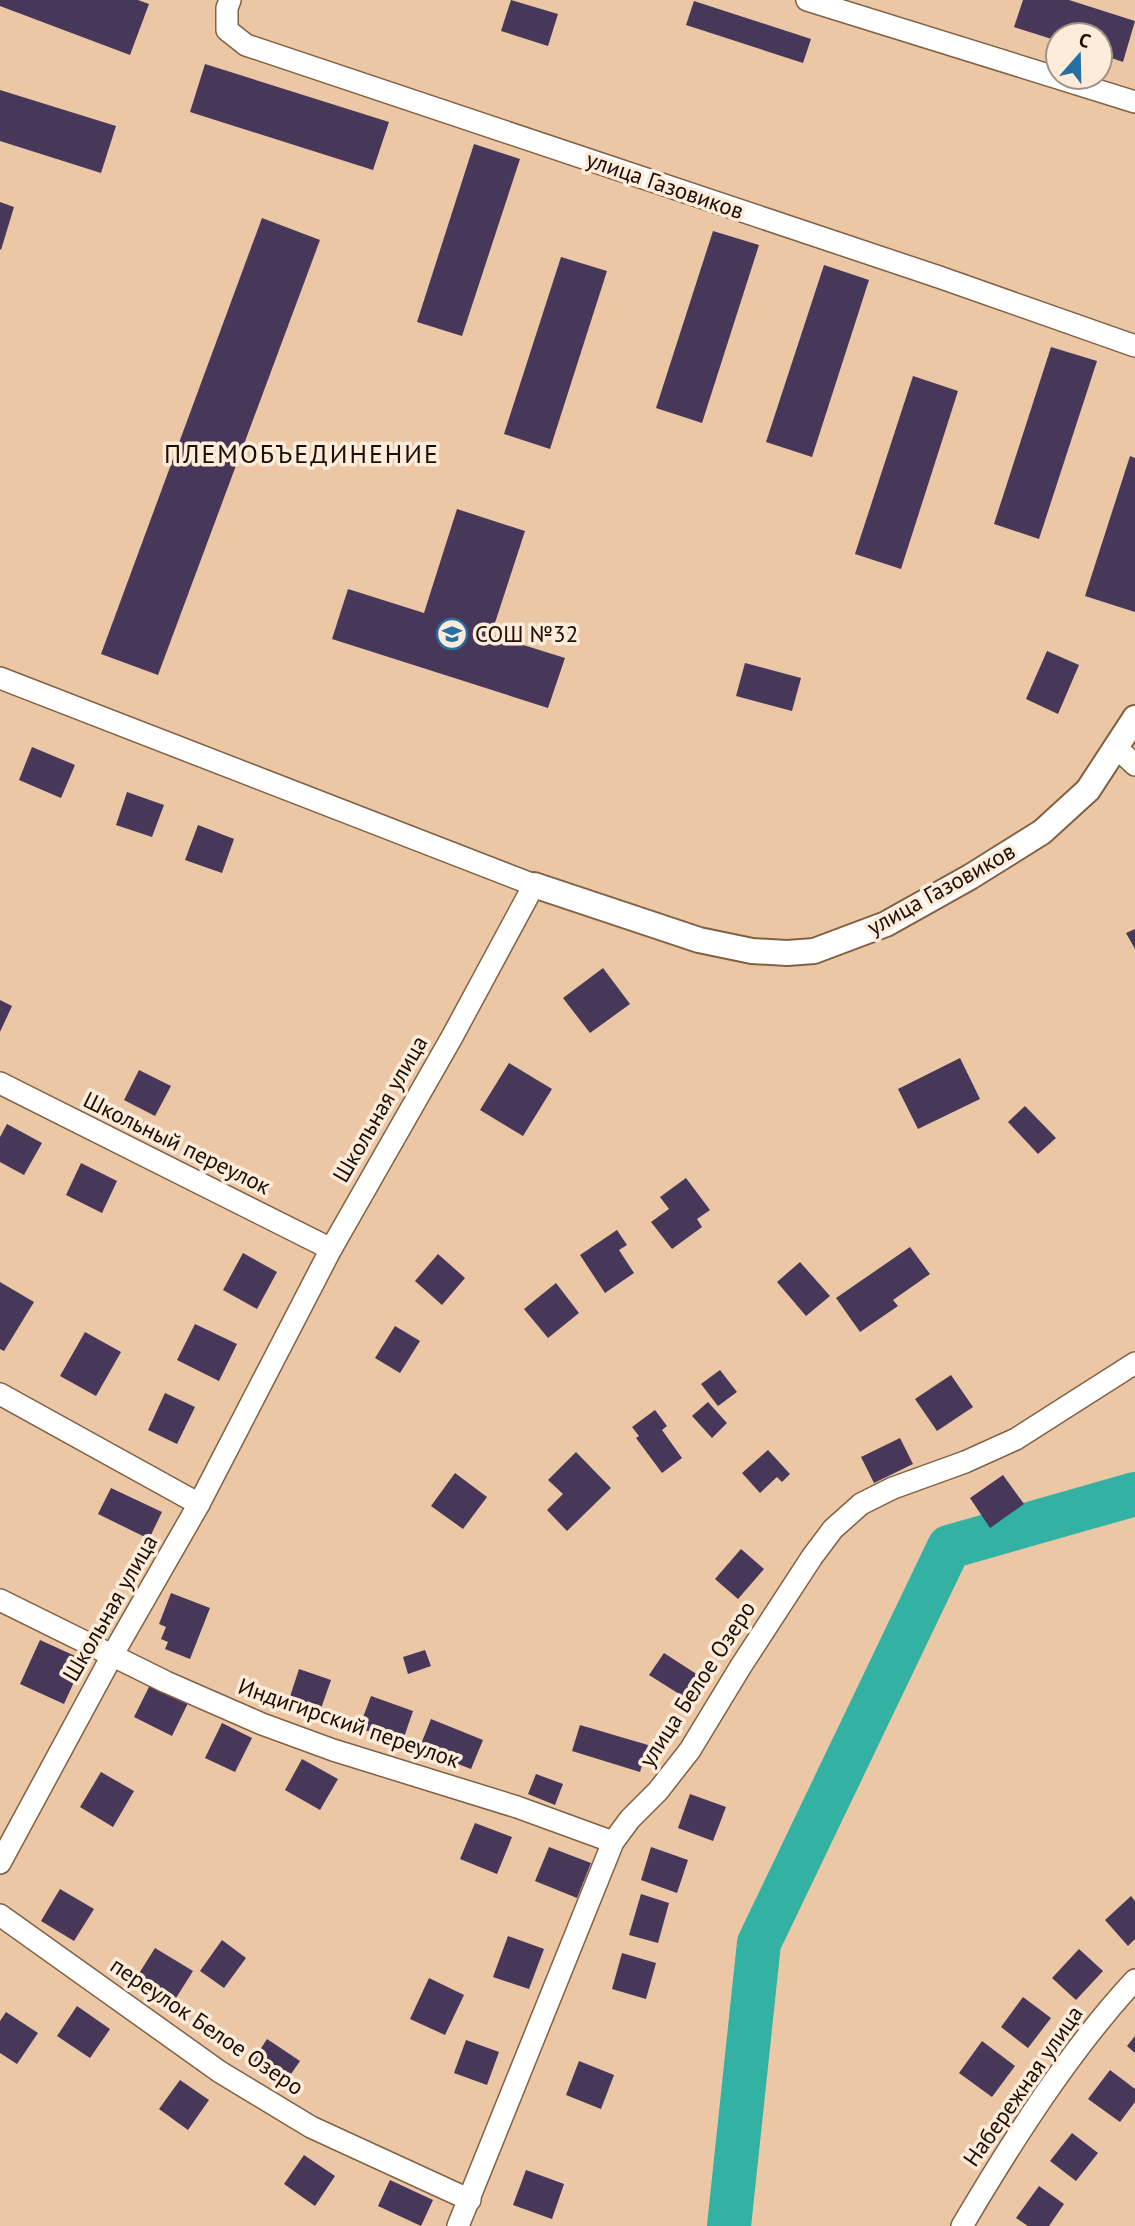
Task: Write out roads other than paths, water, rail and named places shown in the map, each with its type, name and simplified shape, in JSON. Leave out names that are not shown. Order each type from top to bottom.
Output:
[{"type":"street","name":"улица Газовиков","points":[[230,0],[227,30],[246,46],[939,277],[1135,346]]},
{"type":"street","points":[[807,0],[1135,102]]},
{"type":"street","points":[[0,678],[534,885]]},
{"type":"street","name":"улица Газовиков","points":[[534,885],[699,940],[752,951],[814,951],[886,924],[970,877],[1042,832],[1088,790],[1135,718]]},
{"type":"street","points":[[1116,747],[1135,765]]},
{"type":"street","name":"Школьная улица","points":[[0,1863],[113,1654],[199,1504],[331,1249],[452,1037],[534,885]]},
{"type":"street","name":"Школьный переулок","points":[[0,1083],[331,1249]]},
{"type":"street","name":"улица Белое Озеро","points":[[458,2226],[613,1842],[690,1750],[748,1655],[833,1529],[861,1504],[893,1488],[965,1462],[1016,1439],[1135,1363]]},
{"type":"street","points":[[0,1394],[199,1504]]},
{"type":"street","name":"Индигирский переулок","points":[[0,1600],[166,1682],[261,1724],[333,1750],[517,1807],[613,1842]]},
{"type":"street","name":"переулок Белое Озеро","points":[[0,1915],[220,2072],[311,2127],[470,2200]]},
{"type":"street","name":"Набережная улица","points":[[961,2226],[1084,2040],[1135,1980]]},
{"type":"waterway","points":[[729,2226],[759,1943],[949,1547],[1135,1494]]},
{"type":"place","name":"СОШ №32","points":[[452,634]]},
{"type":"district","name":"ПЛЕМОБЪЕДИНЕНИЕ","points":[[302,454]]}]
